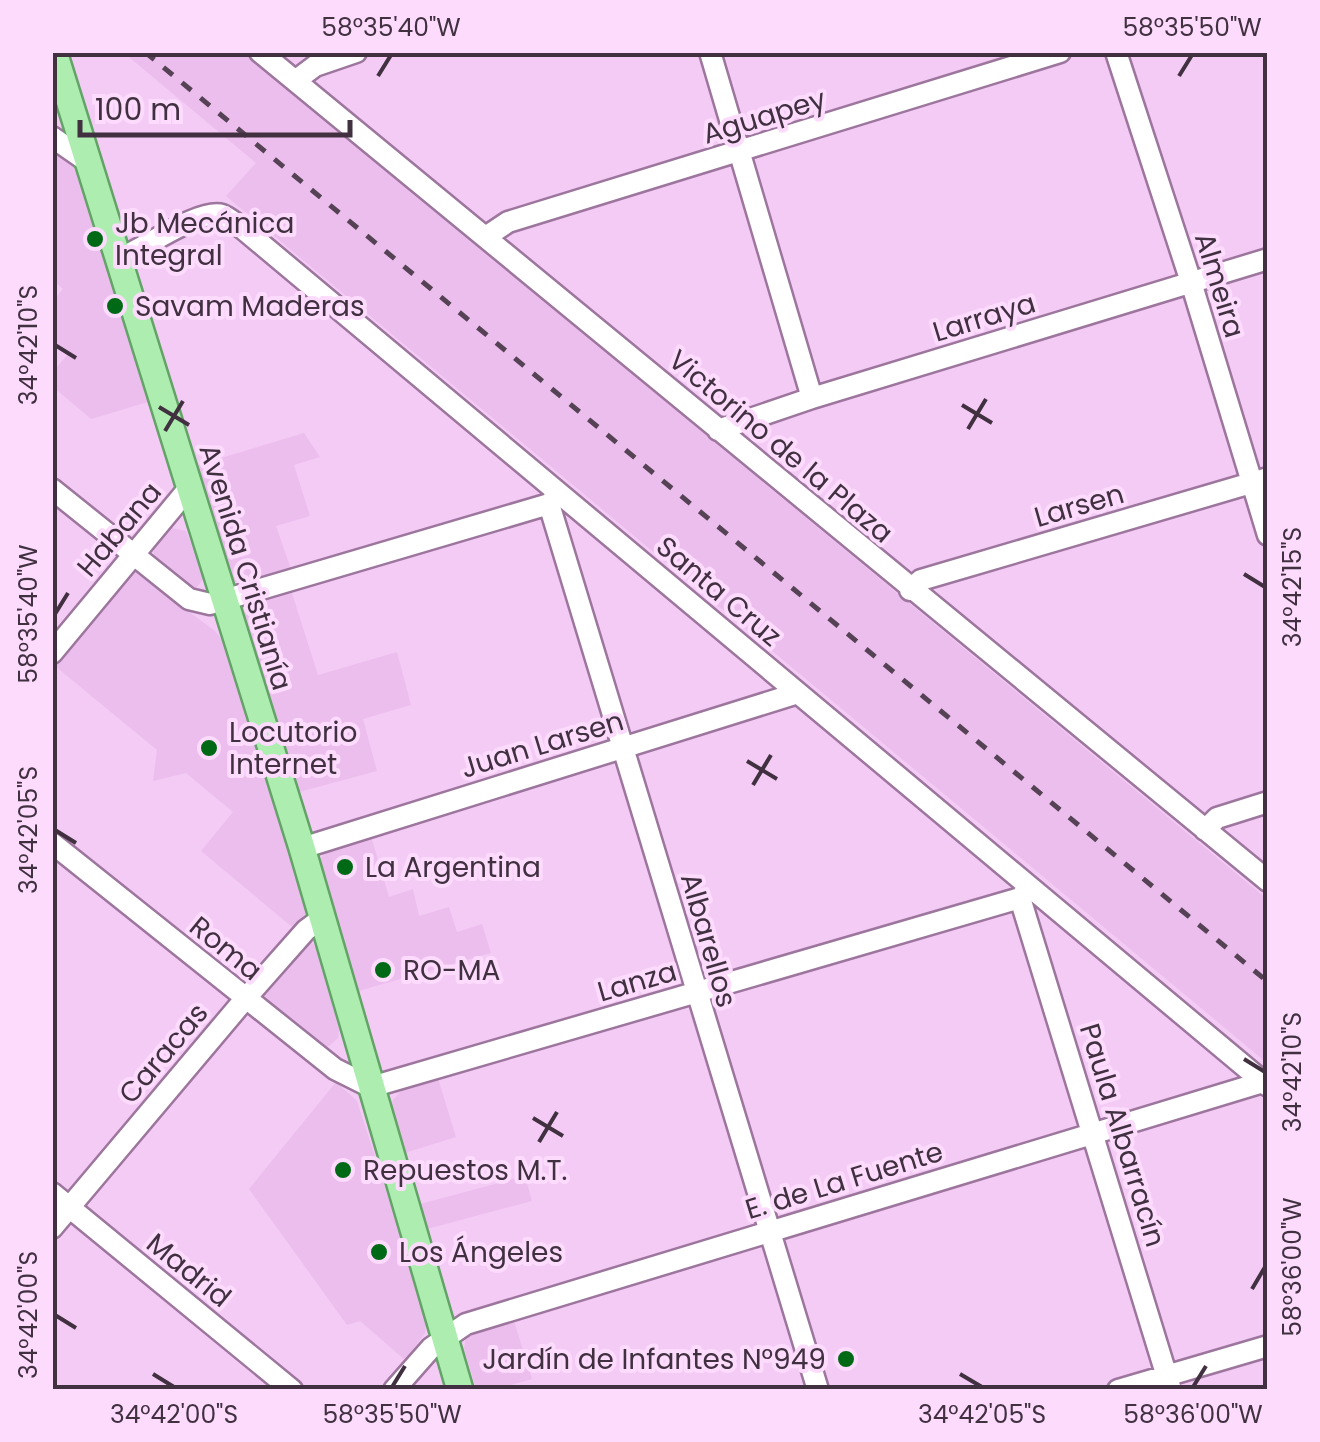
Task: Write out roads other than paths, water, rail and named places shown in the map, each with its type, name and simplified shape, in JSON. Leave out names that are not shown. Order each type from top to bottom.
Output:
[{"type":"main road","name":"Avenida Cristianía","points":[[54,52],[302,848],[460,1390]]},
{"type":"street","name":"Victorino de la Plaza","points":[[260,52],[1268,881]]},
{"type":"street","points":[[295,81],[315,66],[356,52]]},
{"type":"street","points":[[710,52],[812,398]]},
{"type":"street","name":"Aguapey","points":[[487,236],[508,222],[1060,52]]},
{"type":"street","name":"Almeira","points":[[1116,52],[1260,480],[1268,535]]},
{"type":"street","points":[[52,136],[88,162]]},
{"type":"street","name":"Santa Cruz","points":[[118,259],[205,214],[222,215],[242,228],[554,499],[798,693],[1025,892],[1265,1084]]},
{"type":"street","name":"Larraya","points":[[718,430],[1268,259]]},
{"type":"street","name":"Larsen","points":[[910,590],[921,580],[1260,480]]},
{"type":"street","name":"Habana","points":[[52,653],[190,488]]},
{"type":"street","points":[[52,489],[189,600],[210,604],[554,499]]},
{"type":"street","name":"Albarellos","points":[[554,499],[695,993],[818,1390]]},
{"type":"street","name":"Juan Larsen","points":[[302,848],[798,693]]},
{"type":"street","points":[[1205,830],[1217,818],[1268,802]]},
{"type":"street","name":"Roma","points":[[52,843],[335,1068],[371,1087]]},
{"type":"street","name":"Lanza","points":[[371,1087],[1025,892]]},
{"type":"street","name":"Paula Albarracín","points":[[1025,892],[1169,1382]]},
{"type":"street","name":"Caracas","points":[[52,1228],[245,999],[306,930],[321,919]]},
{"type":"street","name":"E. de La Fuente","points":[[444,1337],[466,1324],[1265,1084]]},
{"type":"street","name":"Madrid","points":[[52,1193],[292,1390]]},
{"type":"street","points":[[394,1390],[444,1337]]},
{"type":"street","points":[[1118,1390],[1169,1382],[1268,1346]]},
{"type":"railway","points":[[145,52],[1268,982]]},
{"type":"place","name":"Jb Mecánica Integral","points":[[95,239]]},
{"type":"place","name":"Savam Maderas","points":[[115,306]]},
{"type":"place","name":"Locutorio Internet","points":[[209,748]]},
{"type":"place","name":"La Argentina","points":[[345,867]]},
{"type":"place","name":"RO-MA","points":[[383,970]]},
{"type":"place","name":"Repuestos M.T.","points":[[343,1170]]},
{"type":"place","name":"Los Ángeles","points":[[379,1252]]},
{"type":"place","name":"Jardín de Infantes N°949","points":[[846,1359]]}]
